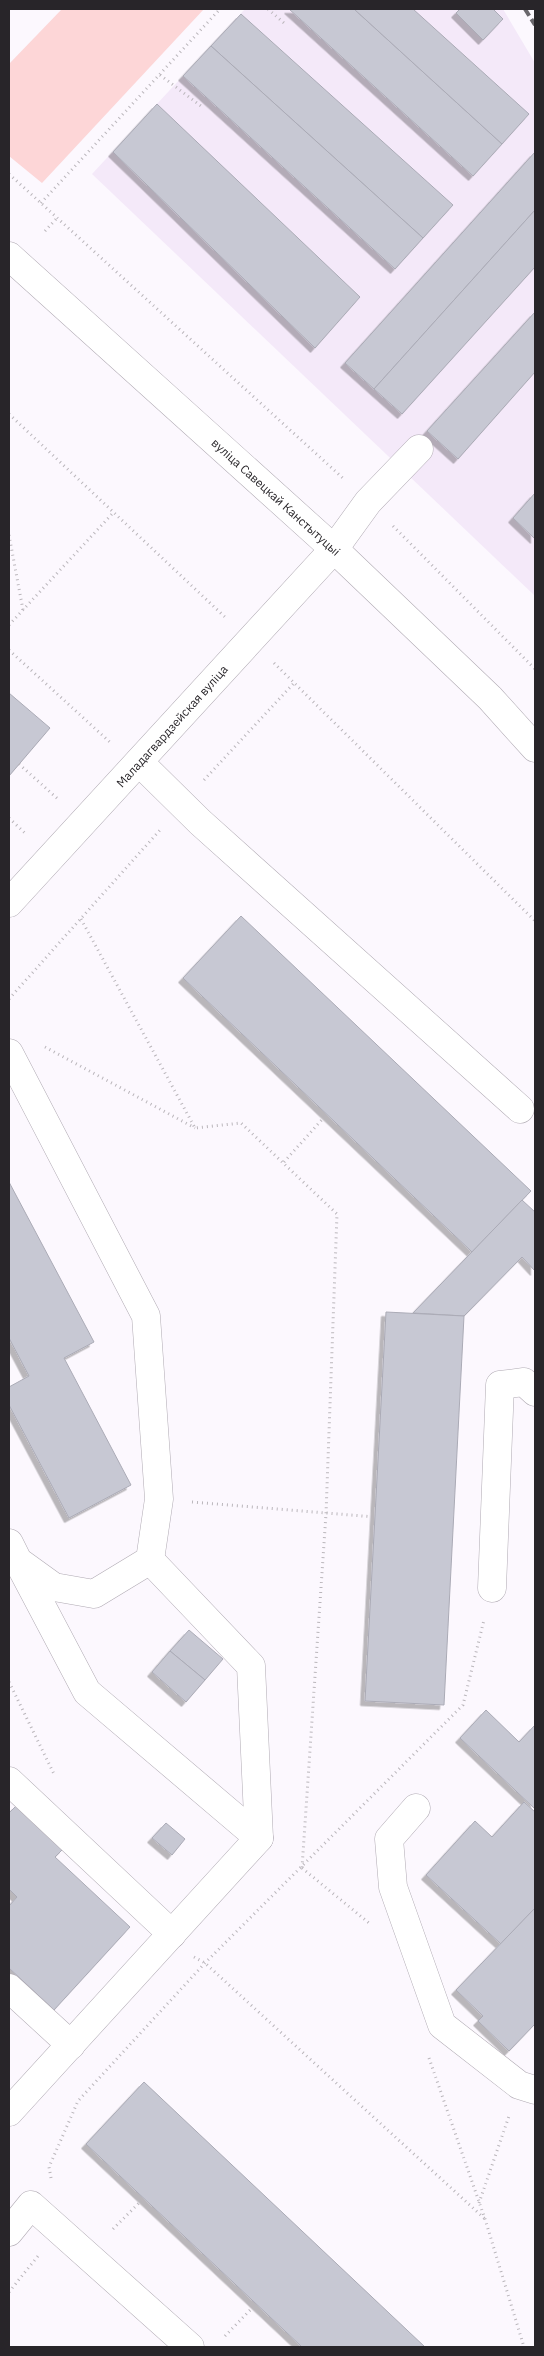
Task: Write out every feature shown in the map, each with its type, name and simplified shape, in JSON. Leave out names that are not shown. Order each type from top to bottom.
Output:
[{"type":"main road","name":"вуліца Савецкай Канстытуцыі","points":[[9,256],[334,549],[490,698],[535,748]]},
{"type":"main road","name":"Маладагвардзейская вуліца","points":[[9,903],[334,549],[368,502],[419,449]]},
{"type":"main road","points":[[139,762],[200,822],[520,1109]]},
{"type":"main road","points":[[9,1053],[146,1316],[159,1499],[150,1560]]},
{"type":"main road","points":[[492,1588],[500,1386],[524,1382],[535,1392]]},
{"type":"main road","points":[[13,1552],[54,1587],[94,1594],[150,1560]]},
{"type":"main road","points":[[13,1552],[86,1692],[259,1838]]},
{"type":"main road","points":[[9,2112],[259,1838],[250,1666],[150,1560]]},
{"type":"main road","points":[[9,1781],[170,1937]]},
{"type":"main road","points":[[416,1808],[389,1839],[393,1887],[442,2025],[527,2088]]},
{"type":"main road","points":[[9,1988],[71,2045]]},
{"type":"main road","points":[[9,2232],[31,2205],[190,2347]]},
{"type":"path","points":[[41,204],[220,9]]},
{"type":"path","points":[[268,9],[284,24]]},
{"type":"path","points":[[160,75],[201,106]]},
{"type":"path","points":[[9,174],[368,502],[535,669]]},
{"type":"path","points":[[44,231],[57,218]]},
{"type":"path","points":[[9,414],[250,640],[535,921]]},
{"type":"path","points":[[9,626],[114,513]]},
{"type":"path","points":[[9,535],[23,610]]},
{"type":"path","points":[[9,650],[113,745]]},
{"type":"path","points":[[9,999],[182,804],[294,683]]},
{"type":"path","points":[[19,764],[61,802]]},
{"type":"path","points":[[9,818],[29,837]]},
{"type":"path","points":[[81,919],[195,1128]]},
{"type":"path","points":[[43,1046],[195,1128],[241,1124],[284,1162],[337,1214],[326,1514],[302,1868]]},
{"type":"path","points":[[284,1162],[327,1114]]},
{"type":"path","points":[[159,1499],[375,1517]]},
{"type":"path","points":[[9,2292],[60,2230],[49,2167],[78,2100],[205,1963],[463,1705],[492,1588]]},
{"type":"path","points":[[9,1682],[56,1778]]},
{"type":"path","points":[[302,1868],[374,1927]]},
{"type":"path","points":[[170,1937],[205,1963],[485,2219]]},
{"type":"path","points":[[427,2052],[485,2219],[524,2347]]},
{"type":"path","points":[[479,2203],[527,2088]]},
{"type":"path","points":[[114,2229],[144,2198]]},
{"type":"path","points":[[225,2336],[256,2304]]},
{"type":"shaded area","points":[[62,9],[204,9],[42,183],[9,156],[9,64]]},
{"type":"shaded area","points":[[245,9],[503,9],[535,63],[535,596],[92,174]]},
{"type":"building","points":[[289,9],[354,9],[502,144],[473,176]]},
{"type":"building","points":[[354,9],[413,9],[529,114],[502,144]]},
{"type":"building","points":[[460,9],[493,9],[503,19],[483,40],[456,13]]},
{"type":"building","points":[[241,14],[453,205],[423,238],[211,46]]},
{"type":"building","points":[[211,46],[423,238],[395,269],[183,76]]},
{"type":"building","points":[[157,104],[360,297],[315,348],[113,152]]},
{"type":"building","points":[[535,152],[535,210],[374,389],[345,363]]},
{"type":"building","points":[[535,210],[535,267],[402,414],[374,389]]},
{"type":"building","points":[[535,312],[535,372],[458,459],[427,431]]},
{"type":"building","points":[[535,493],[535,539],[513,518]]},
{"type":"building","points":[[9,693],[50,728],[9,776]]},
{"type":"building","points":[[241,916],[531,1191],[472,1252],[183,978]]},
{"type":"building","points":[[9,1182],[94,1342],[64,1358],[131,1485],[69,1518],[9,1405],[9,1387],[29,1376],[9,1338]]},
{"type":"building","points":[[522,1200],[535,1212],[535,1271],[522,1257],[464,1316],[413,1313]]},
{"type":"building","points":[[386,1312],[464,1316],[444,1705],[365,1701]]},
{"type":"building","points":[[189,1630],[223,1659],[205,1680],[170,1651]]},
{"type":"building","points":[[170,1651],[205,1680],[186,1702],[152,1672]]},
{"type":"building","points":[[486,1710],[519,1742],[535,1725],[535,1809],[460,1738]]},
{"type":"building","points":[[524,1802],[535,1812],[535,1908],[501,1944],[426,1875],[475,1821],[492,1837]]},
{"type":"building","points":[[17,1805],[64,1848],[55,1857],[130,1927],[54,2010],[9,1968],[9,1906],[17,1897],[9,1889],[9,1813]]},
{"type":"building","points":[[166,1823],[185,1839],[172,1855],[152,1838]]},
{"type":"building","points":[[535,1908],[535,2024],[509,2051],[478,2021],[483,2016],[456,1990]]},
{"type":"building","points":[[144,2082],[425,2347],[302,2347],[86,2144]]},
{"type":"railway","points":[[525,9],[535,25]]}]
